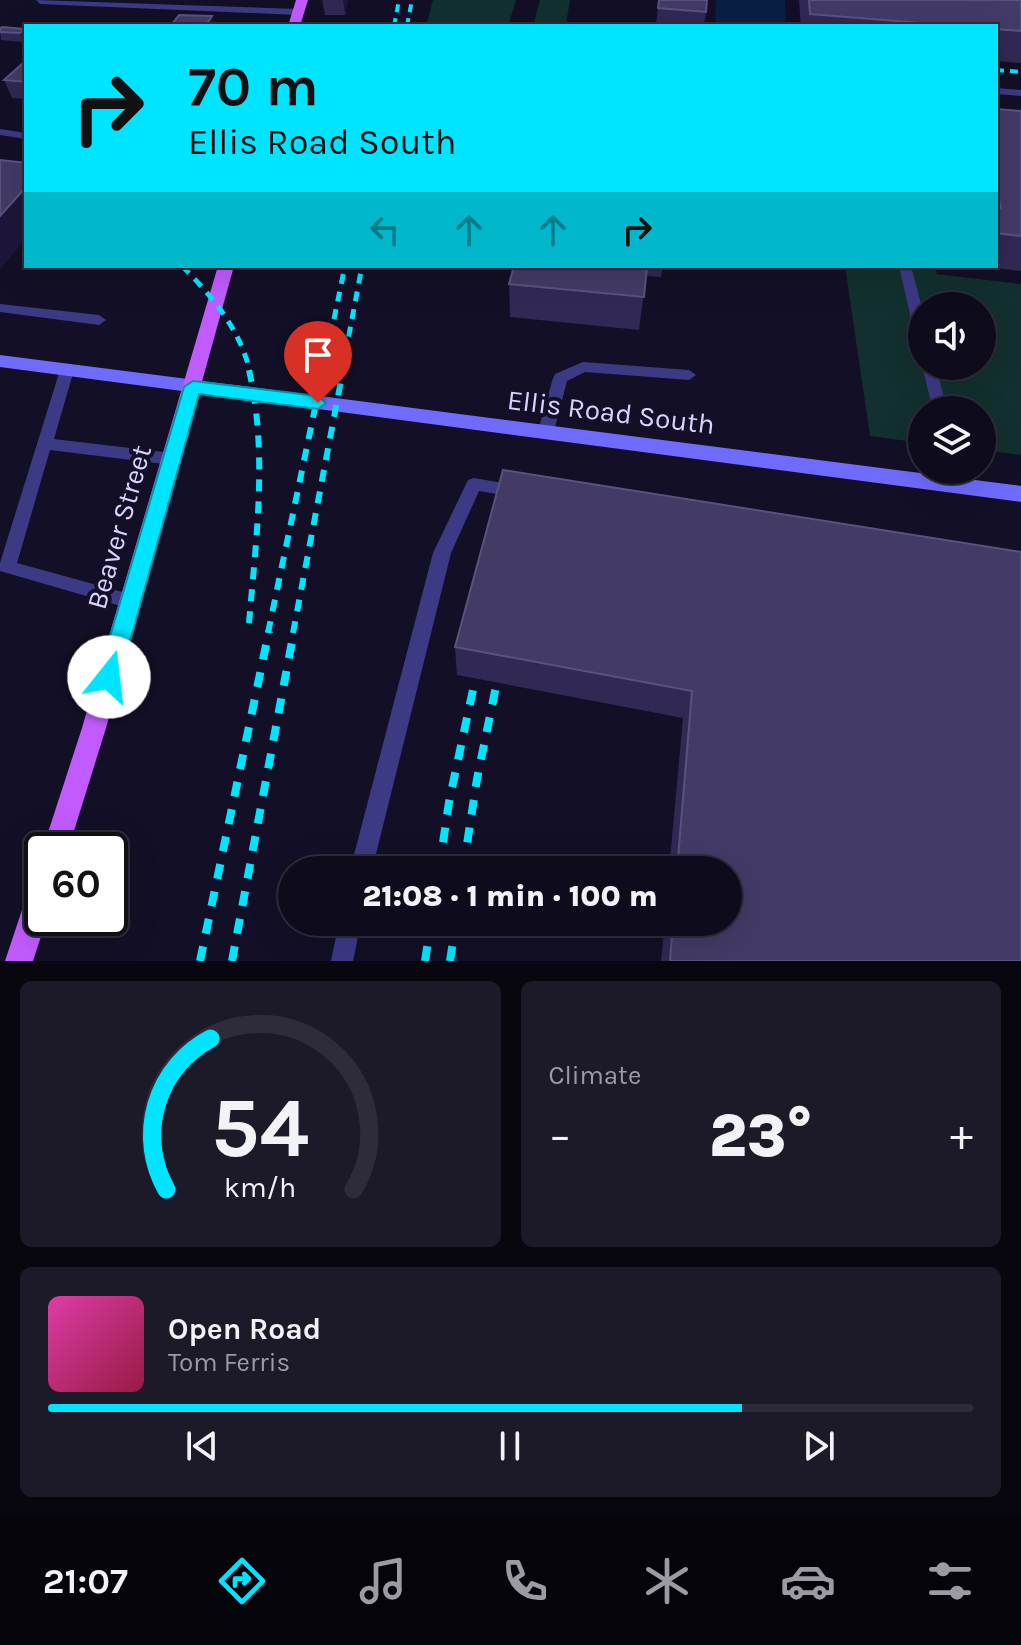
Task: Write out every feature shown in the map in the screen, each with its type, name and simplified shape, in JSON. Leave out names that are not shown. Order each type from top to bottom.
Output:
[{"type":"main road","name":"Beaver Street","points":[[60,832],[131,601],[225,268]]},
{"type":"main road","points":[[19,961],[27,936]]},
{"type":"street","name":"Ellis Road South","points":[[0,361],[546,431],[908,472]]},
{"type":"street","name":"Ellis Road South","points":[[980,484],[1021,494]]},
{"type":"lane","points":[[40,1],[300,6]]},
{"type":"lane","points":[[998,91],[1021,93]]},
{"type":"lane","points":[[0,132],[24,136]]},
{"type":"lane","points":[[905,268],[911,292]]},
{"type":"lane","points":[[0,308],[99,320]]},
{"type":"lane","points":[[546,431],[560,378],[583,367],[689,375]]},
{"type":"lane","points":[[67,370],[7,568],[131,601]]},
{"type":"lane","points":[[45,444],[172,459]]},
{"type":"lane","points":[[365,856],[442,553],[474,484],[536,494]]},
{"type":"lane","points":[[342,961],[347,936]]},
{"type":"green space","points":[[433,0],[516,0],[509,24],[427,24]]},
{"type":"green space","points":[[540,0],[570,0],[566,24],[534,24]]},
{"type":"green space","points":[[845,268],[936,268],[937,274],[1021,284],[1021,455],[996,452],[996,396],[908,396],[908,441],[870,436]]},
{"type":"water","points":[[716,0],[785,0],[786,24],[715,24]]},
{"type":"building","points":[[659,0],[707,0],[706,12],[658,8]]},
{"type":"building","points":[[809,0],[1021,0],[1021,31],[998,29],[998,24],[933,24],[810,14]]},
{"type":"building","points":[[179,15],[212,16],[207,24],[172,24]]},
{"type":"building","points":[[0,29],[24,30],[20,33],[0,32]]},
{"type":"building","points":[[23,63],[24,63],[24,82],[4,80]]},
{"type":"building","points":[[998,109],[1021,111],[1021,236],[998,233],[998,207],[1001,208],[998,197]]},
{"type":"building","points":[[0,160],[24,163],[24,189],[0,216]]},
{"type":"building","points":[[513,268],[647,268],[644,297],[509,284]]},
{"type":"building","points":[[503,470],[1021,552],[1021,961],[670,961],[672,936],[742,936],[742,856],[678,856],[692,691],[455,647]]},
{"type":"railway","points":[[394,24],[399,0]]},
{"type":"railway","points":[[407,24],[412,0]]},
{"type":"railway","points":[[998,70],[1021,72]]},
{"type":"railway","points":[[184,268],[224,314],[250,372]]},
{"type":"railway","points":[[323,372],[345,268]]},
{"type":"railway","points":[[342,372],[362,268]]},
{"type":"railway","points":[[249,370],[258,433],[259,496],[249,623]]},
{"type":"railway","points":[[268,633],[323,370]]},
{"type":"railway","points":[[293,633],[343,370]]},
{"type":"railway","points":[[200,961],[269,631]]},
{"type":"railway","points":[[232,961],[294,631]]},
{"type":"railway","points":[[441,856],[449,802],[480,657]]},
{"type":"railway","points":[[465,856],[501,662]]},
{"type":"railway","points":[[425,961],[429,936]]},
{"type":"railway","points":[[450,961],[454,936]]},
{"type":"route","points":[[109,677],[193,387],[318,403]]}]
